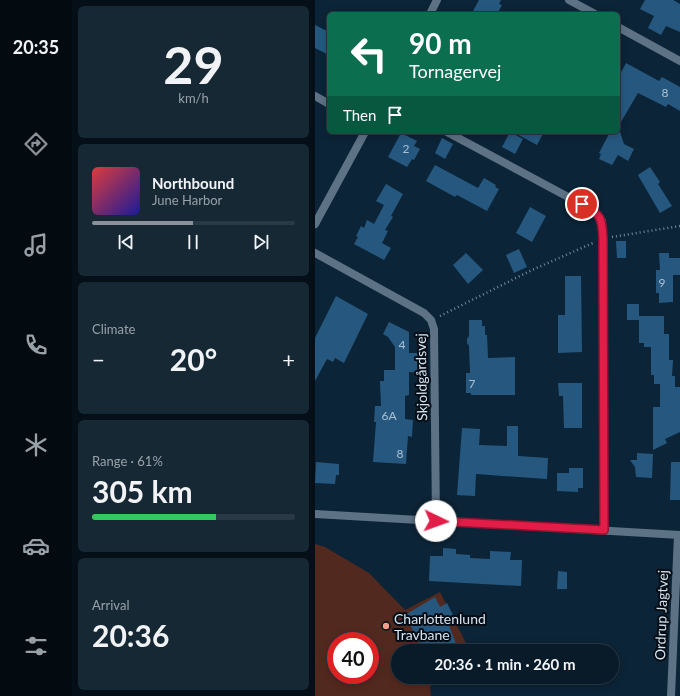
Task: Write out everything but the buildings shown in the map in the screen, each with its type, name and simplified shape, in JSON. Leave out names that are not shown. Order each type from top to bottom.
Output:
[{"type":"street","points":[[431,12],[437,0]]},
{"type":"street","points":[[569,0],[591,12]]},
{"type":"street","points":[[620,28],[680,61]]},
{"type":"street","points":[[315,96],[327,103]]},
{"type":"street","points":[[315,224],[364,134]]},
{"type":"street","points":[[451,134],[596,212],[602,222],[604,530]]},
{"type":"street","name":"Skjoldgårdsvej","points":[[315,253],[424,313],[431,320],[434,329],[436,521]]},
{"type":"street","name":"Ordrup Jagtvej","points":[[315,514],[679,535],[676,638],[671,696]]},
{"type":"path","points":[[431,320],[532,270],[603,238],[680,226]]},
{"type":"shaded area","name":"Charlottenlund Travbane","points":[[315,544],[325,547],[369,573],[405,610],[440,592],[466,644],[391,644],[391,684],[434,684],[430,686],[431,696],[315,696]]},
{"type":"place","name":"Charlottenlund Travbane","points":[[386,626]]},
{"type":"route","points":[[436,521],[604,530],[602,222],[596,212],[582,204]]}]
